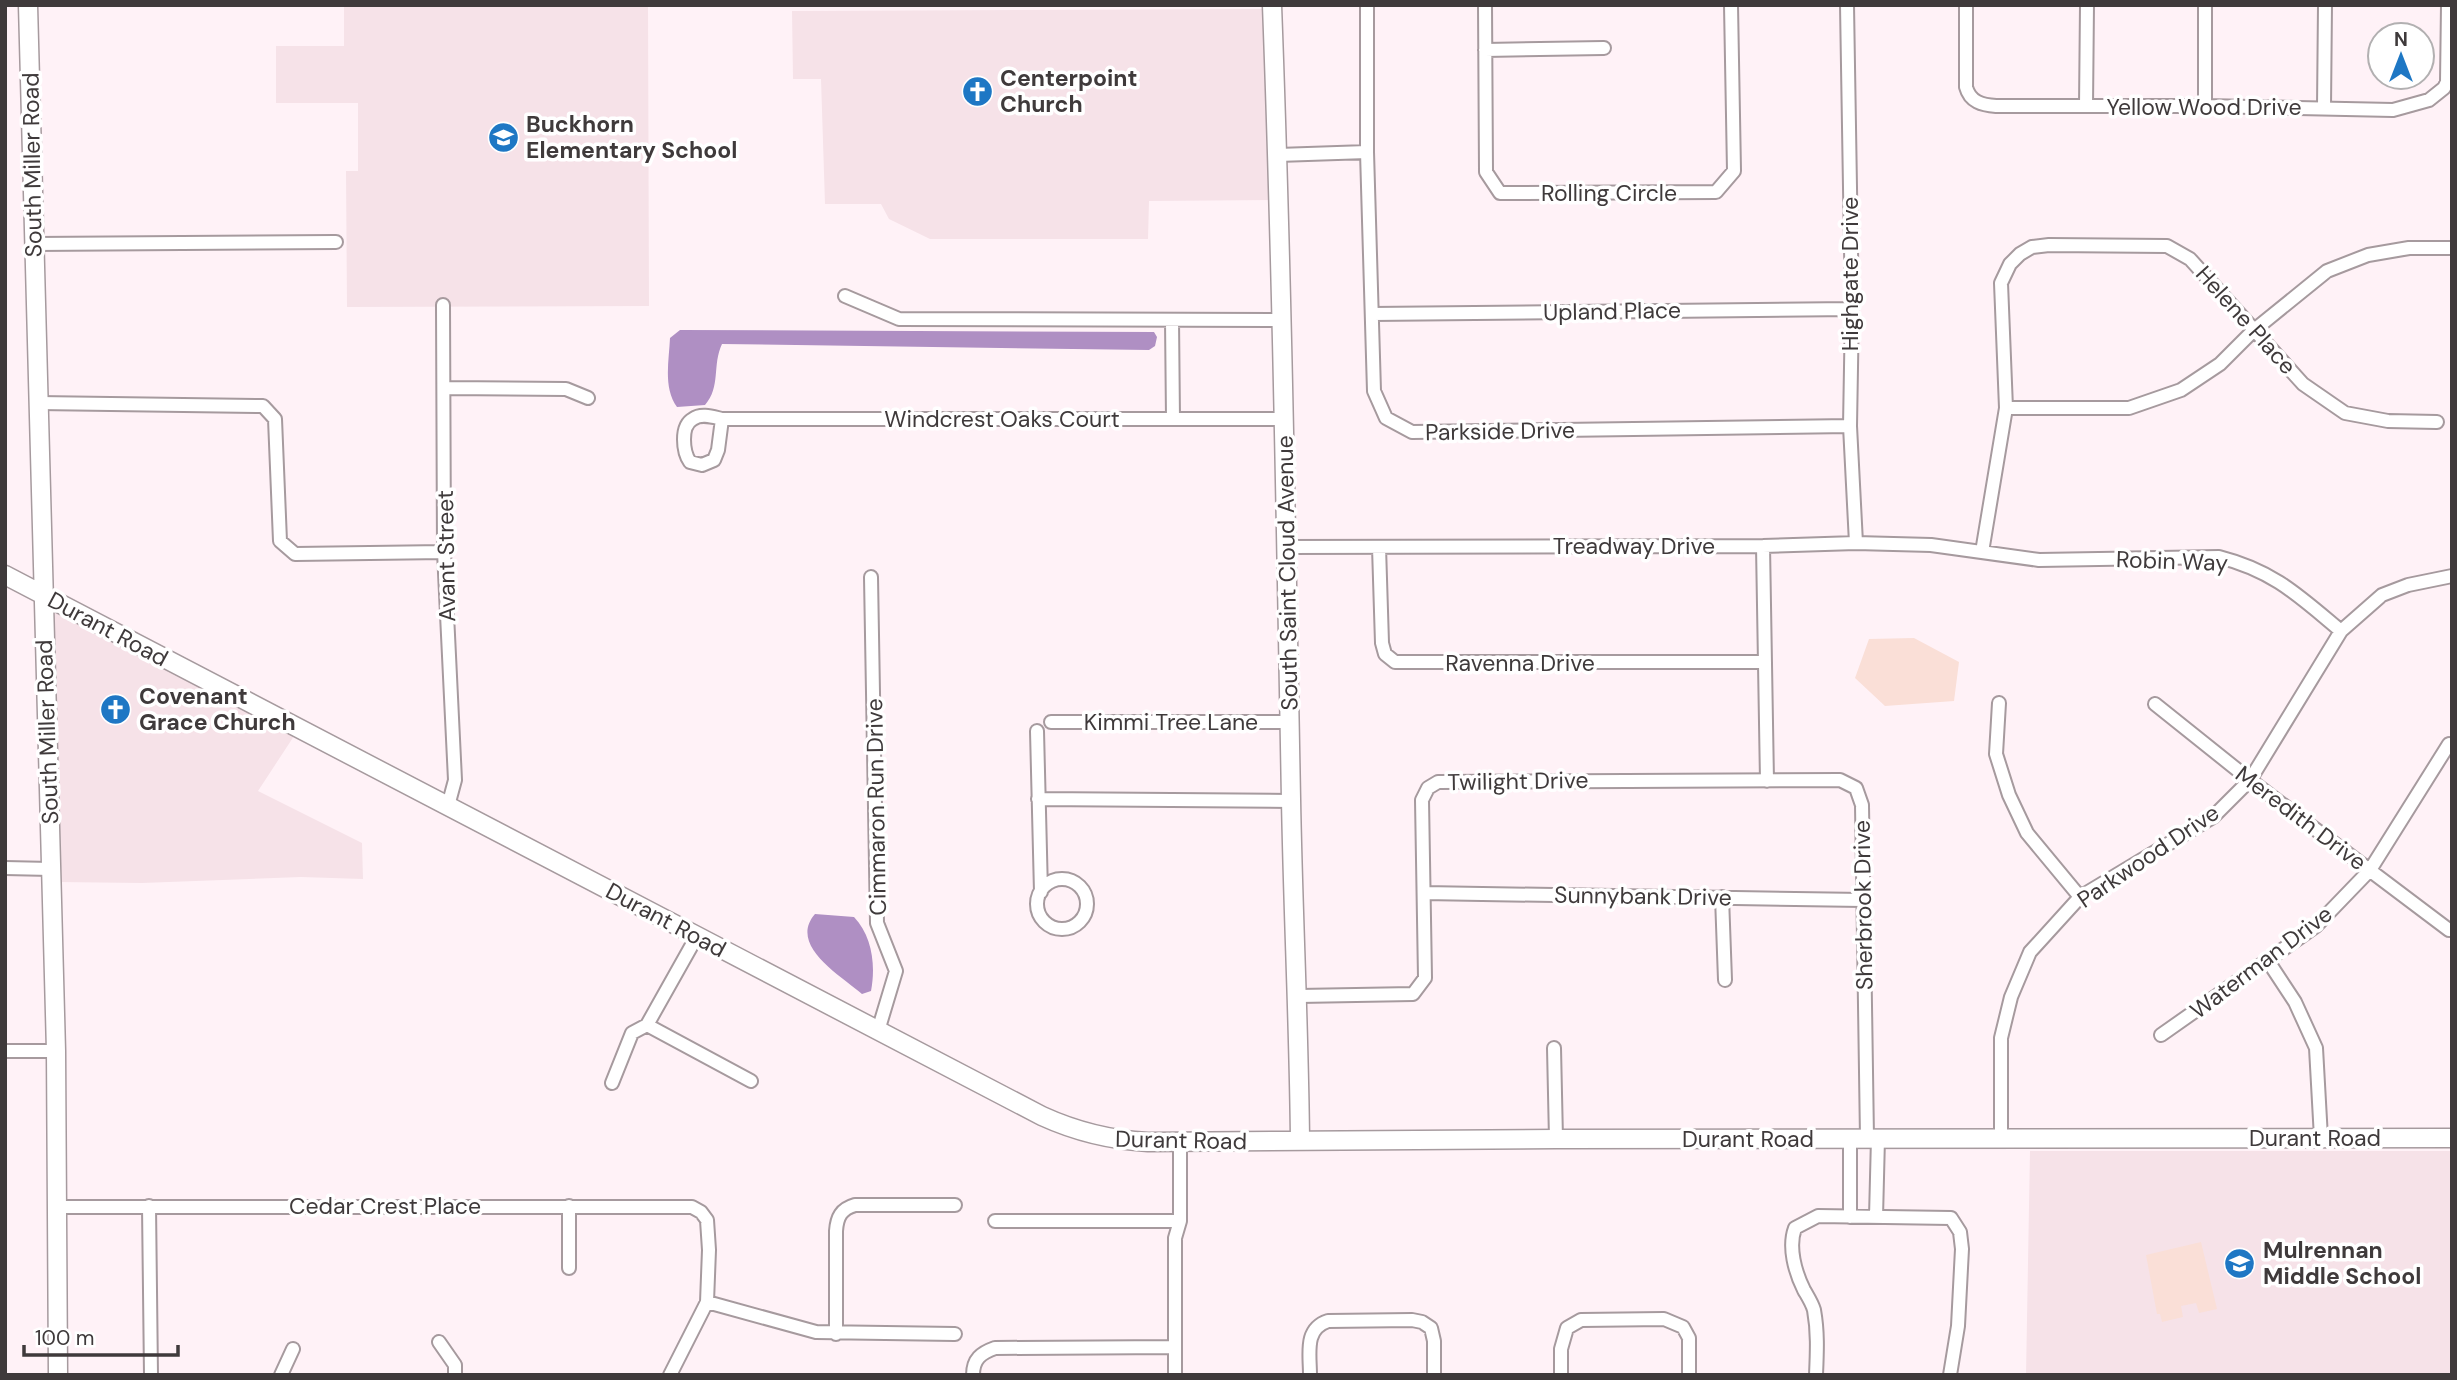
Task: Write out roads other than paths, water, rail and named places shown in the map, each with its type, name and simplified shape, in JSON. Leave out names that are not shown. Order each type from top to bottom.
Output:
[{"type":"street","name":"South Miller Road","points":[[28,5],[56,1051],[58,1375]]},
{"type":"street","name":"South Saint Cloud Avenue","points":[[1272,5],[1278,155],[1300,1141]]},
{"type":"street","points":[[1278,155],[1367,152],[1367,5]]},
{"type":"street","name":"Rolling Circle","points":[[1485,5],[1486,172],[1500,193],[1716,192],[1734,171],[1731,5]]},
{"type":"street","name":"Highgate Drive","points":[[1847,5],[1852,309],[1850,426],[1856,543]]},
{"type":"street","name":"Yellow Wood Drive","points":[[1966,5],[1966,79],[1971,97],[1987,105],[2324,107],[2393,110],[2430,100],[2444,88],[2449,74],[2449,8]]},
{"type":"street","points":[[2086,106],[2087,5]]},
{"type":"street","points":[[2205,5],[2205,106]]},
{"type":"street","points":[[2324,107],[2325,5]]},
{"type":"street","points":[[1485,50],[1604,48]]},
{"type":"street","name":"Parkside Drive","points":[[1367,152],[1374,391],[1386,418],[1412,432],[1850,426]]},
{"type":"street","points":[[34,244],[336,242]]},
{"type":"street","name":"Helene Place","points":[[1982,552],[2006,408],[2001,283],[2013,259],[2032,247],[2167,246],[2190,259],[2303,384],[2345,413],[2388,421],[2438,422]]},
{"type":"street","points":[[2006,408],[2129,408],[2181,390],[2220,364],[2253,331],[2327,271],[2368,255],[2409,248],[2452,248]]},
{"type":"street","points":[[845,296],[899,319],[1281,320]]},
{"type":"street","name":"Avant Street","points":[[443,305],[444,552],[455,780],[449,806]]},
{"type":"street","name":"Upland Place","points":[[1372,314],[1852,309]]},
{"type":"street","points":[[1172,320],[1172,419]]},
{"type":"street","points":[[444,388],[566,389],[588,398]]},
{"type":"street","points":[[38,403],[263,406],[275,419],[280,541],[295,554],[444,552]]},
{"type":"street","name":"Windcrest Oaks Court","points":[[722,419],[1283,419]]},
{"type":"street","name":"Treadway Drive","points":[[1286,547],[1763,546],[1856,543],[1931,545],[1982,552]]},
{"type":"street","points":[[1763,546],[1767,781]]},
{"type":"street","name":"Ravenna Drive","points":[[1379,547],[1381,643],[1385,654],[1395,662],[1765,662]]},
{"type":"street","name":"Robin Way","points":[[1982,552],[2039,560],[2219,557],[2245,564],[2287,585],[2341,631]]},
{"type":"street","name":"Durant Road","points":[[5,575],[1042,1116],[1085,1133],[1131,1141],[1180,1142],[2452,1138]]},
{"type":"street","name":"Parkwood Drive","points":[[2001,1138],[2001,1038],[2011,997],[2031,952],[2080,897],[2213,817],[2250,780],[2341,631],[2382,595],[2409,585],[2452,576]]},
{"type":"street","name":"Cimmaron Run Drive","points":[[871,577],[877,923],[896,971],[878,1031]]},
{"type":"street","points":[[1998,704],[1996,754],[2009,795],[2027,833],[2080,897]]},
{"type":"street","name":"Meredith Drive","points":[[2155,704],[2250,780],[2449,930]]},
{"type":"street","name":"Kimmi Tree Lane","points":[[1051,722],[1290,722]]},
{"type":"street","points":[[1037,730],[1041,892],[1037,903],[1038,912],[1049,925],[1065,929],[1073,926],[1084,914],[1086,899],[1079,886],[1072,881],[1056,880],[1041,892]]},
{"type":"street","name":"Waterman Drive","points":[[2161,1035],[2316,926],[2370,870],[2449,744]]},
{"type":"street","name":"Sherbrook Drive","points":[[1767,781],[1840,780],[1856,788],[1861,799],[1865,1138]]},
{"type":"street","name":"Twilight Drive","points":[[1298,996],[1413,994],[1424,978],[1422,800],[1428,788],[1438,782],[1767,781]]},
{"type":"street","points":[[1038,799],[1291,801]]},
{"type":"street","points":[[5,868],[51,869]]},
{"type":"street","name":"Sunnybank Drive","points":[[1424,893],[1863,900]]},
{"type":"street","points":[[1722,897],[1725,980]]},
{"type":"street","points":[[612,1083],[632,1033],[646,1025],[697,936]]},
{"type":"street","points":[[2268,961],[2295,1002],[2316,1048],[2321,1138]]},
{"type":"street","points":[[646,1025],[751,1081]]},
{"type":"street","points":[[1554,1048],[1556,1139]]},
{"type":"street","points":[[5,1051],[56,1051]]},
{"type":"street","points":[[1850,1217],[1865,1138]]},
{"type":"street","points":[[1865,1138],[1876,1217]]},
{"type":"street","points":[[1175,1375],[1175,1238],[1180,1220],[1180,1142]]},
{"type":"street","points":[[836,1334],[836,1223],[842,1212],[855,1205],[955,1205]]},
{"type":"street","points":[[149,1206],[151,1375]]},
{"type":"street","points":[[569,1206],[569,1268]]},
{"type":"street","name":"Cedar Crest Place","points":[[58,1207],[692,1207],[701,1212],[706,1220],[709,1250],[707,1302]]},
{"type":"street","points":[[1816,1375],[1819,1341],[1813,1306],[1803,1288],[1792,1254],[1792,1235],[1795,1228],[1818,1216],[1951,1218],[1960,1232],[1962,1249],[1958,1326],[1950,1375]]},
{"type":"street","points":[[995,1221],[1180,1220]]},
{"type":"street","points":[[670,1375],[707,1302],[816,1332],[955,1334]]},
{"type":"street","points":[[1561,1375],[1561,1349],[1567,1328],[1581,1320],[1664,1319],[1683,1327],[1689,1338],[1689,1375]]},
{"type":"street","points":[[1310,1375],[1310,1340],[1312,1332],[1319,1324],[1328,1321],[1412,1320],[1431,1328],[1434,1341],[1434,1375]]},
{"type":"street","points":[[439,1342],[455,1366],[455,1375]]},
{"type":"street","points":[[973,1375],[973,1364],[981,1353],[995,1348],[1175,1347]]},
{"type":"street","points":[[281,1375],[293,1349]]},
{"type":"place","name":"Centerpoint Church","points":[[977,91]]},
{"type":"place","name":"Buckhorn Elementary School","points":[[503,137]]},
{"type":"place","name":"Covenant Grace Church","points":[[116,709]]},
{"type":"place","name":"Mulrennan Middle School","points":[[2240,1263]]}]
